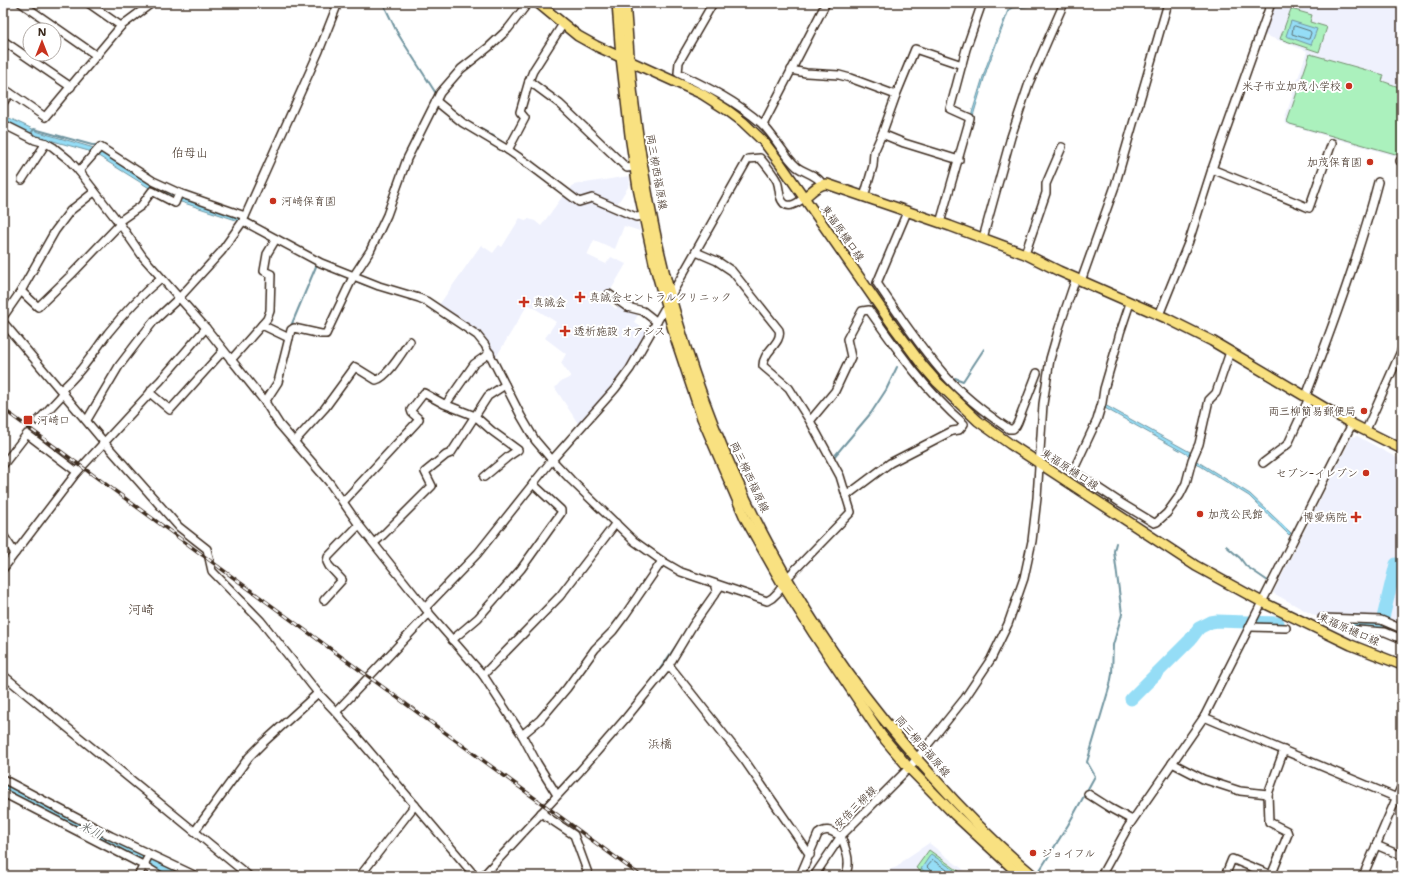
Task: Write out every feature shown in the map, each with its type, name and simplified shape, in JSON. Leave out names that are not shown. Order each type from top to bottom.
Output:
[{"type":"main road","name":"東福原樋口線","points":[[538,3],[578,36],[596,46],[702,94],[743,122],[764,142],[923,366],[941,387],[978,422],[1196,566],[1262,602],[1351,645],[1402,665]]},
{"type":"main road","name":"両三柳西福原線","points":[[618,3],[635,167],[655,267],[676,340],[700,410],[745,518],[785,582],[846,670],[883,719],[917,759],[974,821],[1014,860],[1034,876]]},
{"type":"main road","name":"両三柳西福原線","points":[[625,3],[625,59],[633,98],[645,181],[671,296],[704,401],[735,475],[785,582],[814,634],[878,730],[909,768],[955,815],[1021,876]]},
{"type":"main road","points":[[804,198],[822,184],[827,184],[1025,254],[1212,340],[1352,424],[1402,449]]},
{"type":"street","points":[[21,3],[97,56]]},
{"type":"street","points":[[88,3],[121,26]]},
{"type":"street","points":[[3,88],[45,117],[121,26],[152,3]]},
{"type":"street","points":[[87,420],[119,366],[142,336],[154,321],[180,297],[221,252],[244,218],[319,51],[338,3]]},
{"type":"street","points":[[265,402],[278,382],[291,330],[296,328],[326,334],[353,277],[374,244],[387,215],[406,159],[440,93],[461,69],[508,29],[528,3]]},
{"type":"street","points":[[713,3],[679,62],[678,73],[722,95],[763,125],[797,166],[820,179],[822,184]]},
{"type":"street","points":[[763,125],[826,3]]},
{"type":"street","points":[[940,223],[970,118],[950,109],[962,65],[982,3]]},
{"type":"street","points":[[983,238],[1011,137],[1029,82],[1064,3]]},
{"type":"street","name":"安倍三柳線","points":[[814,876],[840,836],[909,768],[965,698],[981,676],[998,646],[1008,624],[1028,558],[1035,520],[1043,404],[1050,359],[1059,328],[1115,186],[1168,3]]},
{"type":"street","points":[[1159,315],[1189,241],[1212,169],[1271,3]]},
{"type":"street","points":[[508,150],[525,118],[520,112],[533,71],[563,24]]},
{"type":"street","points":[[3,42],[71,87]]},
{"type":"street","points":[[864,197],[873,166],[874,152],[915,49],[962,65]]},
{"type":"street","points":[[791,70],[806,73],[839,75],[896,95]]},
{"type":"street","points":[[529,81],[560,104],[627,168],[635,167]]},
{"type":"street","points":[[3,103],[10,93]]},
{"type":"street","points":[[436,101],[463,123],[508,150],[582,201],[592,198],[636,217],[644,216]]},
{"type":"street","points":[[3,124],[35,140],[46,143],[61,152],[79,171],[143,257],[206,328],[265,402],[279,424],[329,482],[359,525],[427,611],[483,675],[522,735],[557,795]]},
{"type":"street","points":[[882,134],[904,143],[958,160]]},
{"type":"street","points":[[22,180],[46,143]]},
{"type":"street","points":[[1212,169],[1258,188],[1275,193],[1309,208],[1332,143]]},
{"type":"street","points":[[79,171],[100,147],[177,197],[244,218],[276,239],[321,263],[353,277],[419,298],[426,302],[477,335],[488,348],[535,440],[552,460],[634,541],[662,561],[681,572],[767,601],[772,599],[785,582],[851,512],[840,476],[810,421],[789,388],[763,366],[764,359],[780,337],[780,330],[732,271],[717,261],[696,252]]},
{"type":"street","points":[[1025,254],[1046,193],[1046,184],[1062,147]]},
{"type":"street","points":[[336,712],[373,674],[478,553],[552,460],[615,389],[630,369],[748,159],[760,158],[776,178],[780,196],[786,204],[789,206],[794,205],[804,198]]},
{"type":"street","points":[[1263,463],[1288,444],[1308,397],[1353,268],[1378,182]]},
{"type":"street","points":[[3,317],[21,291],[55,231],[70,211],[94,192]]},
{"type":"street","points":[[21,291],[38,307],[71,275],[119,223],[141,206],[152,192],[175,203],[177,197]]},
{"type":"street","points":[[906,212],[877,283],[943,374],[972,401],[1009,429],[1012,429],[1016,426],[1037,373]]},
{"type":"street","points":[[231,360],[267,320],[270,311],[271,274],[264,271],[267,254],[276,239]]},
{"type":"street","points":[[38,421],[83,368],[109,332],[136,302],[161,278]]},
{"type":"street","points":[[609,294],[627,307],[643,311],[657,322]]},
{"type":"street","points":[[1130,303],[1104,389],[1097,420],[1074,469],[1074,472],[1154,523],[1167,514],[1180,495],[1187,480],[1192,460],[1199,444],[1210,400],[1216,393],[1230,352]]},
{"type":"street","points":[[810,421],[835,391],[851,357],[847,339],[862,311],[869,310],[914,373],[946,409],[964,424],[959,430],[952,431],[890,463],[846,496]]},
{"type":"street","points":[[3,322],[104,442],[179,527],[207,550],[212,571],[260,621],[318,693],[336,712],[475,876]]},
{"type":"street","points":[[262,325],[289,338]]},
{"type":"street","points":[[3,569],[77,472],[150,393],[206,328]]},
{"type":"street","points":[[295,441],[325,408],[355,366],[376,380],[380,379],[410,341]]},
{"type":"street","points":[[1366,430],[1402,349]]},
{"type":"street","points":[[150,393],[170,410],[223,351]]},
{"type":"street","points":[[446,404],[474,364],[490,353]]},
{"type":"street","points":[[914,373],[932,359]]},
{"type":"street","points":[[374,543],[432,486],[425,472],[446,455],[451,453],[488,396],[506,385]]},
{"type":"street","points":[[343,502],[417,422],[419,419],[412,413],[412,410],[424,393],[444,404],[475,416],[492,431],[518,450],[508,456],[484,477]]},
{"type":"street","points":[[1101,876],[1132,820],[1204,716],[1352,424]]},
{"type":"street","points":[[3,465],[26,434],[77,472]]},
{"type":"street","points":[[452,640],[478,618],[521,569],[562,514],[561,510],[533,484]]},
{"type":"street","points":[[1128,521],[1134,510]]},
{"type":"street","points":[[483,675],[560,596],[616,523]]},
{"type":"street","points":[[324,600],[342,580],[329,566],[327,562],[328,557],[359,525]]},
{"type":"street","points":[[3,535],[15,553]]},
{"type":"street","points":[[522,735],[540,720],[595,649],[613,631],[662,561]]},
{"type":"street","points":[[483,876],[542,813],[626,718],[669,665],[718,588],[715,587],[716,585]]},
{"type":"street","points":[[1322,618],[1380,620],[1402,629]]},
{"type":"street","points":[[1250,626],[1286,628]]},
{"type":"street","points":[[1356,630],[1385,632],[1402,639]]},
{"type":"street","points":[[669,665],[745,761],[810,855]]},
{"type":"street","points":[[3,675],[249,876]]},
{"type":"street","points":[[195,831],[249,757],[318,693]]},
{"type":"street","points":[[1204,716],[1399,799]]},
{"type":"street","points":[[1225,876],[1232,859],[1271,876],[1288,834],[1287,831],[1269,822],[1268,794],[1284,750]]},
{"type":"street","points":[[1172,762],[1203,779],[1240,791],[1268,794]]},
{"type":"street","points":[[3,779],[149,854],[196,876]]},
{"type":"street","points":[[1363,876],[1376,845],[1399,799],[1402,785]]},
{"type":"street","points":[[3,793],[143,865],[161,876]]},
{"type":"street","points":[[1088,794],[1132,820]]},
{"type":"street","points":[[360,876],[415,805]]},
{"type":"street","points":[[542,813],[574,836],[589,876]]},
{"type":"street","points":[[800,876],[818,834],[822,830],[828,830],[840,836],[849,860],[849,867],[845,876]]},
{"type":"street","points":[[1376,845],[1402,856]]},
{"type":"street","points":[[138,876],[149,854]]},
{"type":"shaded area","name":"米子市立加茂小学校","points":[[1275,3],[1402,3],[1402,158],[1285,124],[1284,121],[1307,51],[1262,34],[1271,7]]},
{"type":"shaded area","name":"真誠会","points":[[629,176],[630,184],[612,212],[638,223],[640,231],[624,226],[615,249],[594,240],[587,255],[606,264],[611,257],[626,264],[605,300],[616,309],[619,305],[625,310],[639,313],[634,322],[648,331],[626,369],[579,425],[555,388],[560,382],[571,377],[561,363],[566,354],[545,338],[556,322],[528,304],[495,359],[491,350],[439,307],[439,305],[481,245],[493,253],[499,245],[502,247],[520,218],[535,221],[541,226],[565,193],[567,194],[573,185]]},
{"type":"shaded area","name":"博愛病院","points":[[1357,436],[1397,458],[1402,456],[1402,502],[1399,531],[1402,531],[1402,626],[1380,618],[1315,616],[1273,593],[1352,437]]},
{"type":"shaded area","points":[[929,843],[965,871],[969,876],[882,876],[888,870],[897,867],[905,859]]},
{"type":"green space","points":[[1291,9],[1312,15],[1310,22],[1327,27],[1319,52],[1280,39]]},
{"type":"green space","points":[[1310,54],[1384,75],[1382,81],[1402,88],[1402,153],[1399,155],[1287,122]]},
{"type":"green space","points":[[929,850],[960,872],[958,876],[927,876],[916,868]]},
{"type":"water","points":[[1059,3],[1012,8],[1009,10],[987,69],[973,116],[971,116],[986,67],[1008,10],[1012,7]]},
{"type":"water","points":[[1291,21],[1317,29],[1311,45],[1286,36]]},
{"type":"water","points":[[3,115],[39,132],[101,150],[139,175],[235,214],[298,254],[421,300],[437,312],[420,302],[364,285],[329,270],[301,257],[239,221],[175,200],[151,189],[92,152],[32,135],[3,121]]},
{"type":"water","points":[[1103,404],[1190,452],[1191,455],[1190,456],[1103,407]]},
{"type":"water","points":[[1195,460],[1250,494],[1291,533],[1289,535],[1249,496],[1194,462]]},
{"type":"water","points":[[931,854],[954,870],[949,876],[931,876],[921,869]]},
{"type":"waterway","points":[[383,3],[398,34],[437,95]]},
{"type":"waterway","points":[[469,123],[488,133]]},
{"type":"waterway","points":[[32,132],[34,129],[92,145],[99,145]]},
{"type":"waterway","points":[[492,135],[505,144]]},
{"type":"waterway","points":[[140,169],[150,174]]},
{"type":"waterway","points":[[291,326],[317,264]]},
{"type":"waterway","points":[[955,378],[963,381],[984,349]]},
{"type":"waterway","points":[[833,458],[871,413],[886,390],[897,367]]},
{"type":"waterway","points":[[1040,870],[1068,825],[1095,776],[1087,762],[1110,685],[1113,645],[1122,614],[1114,551],[1116,543]]},
{"type":"waterway","points":[[1226,546],[1240,558],[1246,566],[1268,581]]},
{"type":"waterway","points":[[1381,626],[1396,564]]},
{"type":"waterway","points":[[1131,699],[1190,640],[1199,628],[1211,622],[1217,621],[1278,623]]},
{"type":"waterway","points":[[1349,625],[1381,626],[1402,635]]},
{"type":"waterway","points":[[651,682],[680,640]]},
{"type":"waterway","name":"米川","points":[[3,785],[34,803],[180,876]]},
{"type":"railway","points":[[3,409],[641,876]]},
{"type":"place","name":"米子市立加茂小学校","points":[[1349,86]]},
{"type":"place","name":"加茂保育園","points":[[1370,162]]},
{"type":"place","name":"河崎保育園","points":[[273,201]]},
{"type":"place","name":"真誠会セントラルクリニック","points":[[580,297]]},
{"type":"place","name":"真誠会","points":[[524,302]]},
{"type":"place","name":"透析施設 オアシス","points":[[565,331]]},
{"type":"place","name":"両三柳簡易郵便局","points":[[1364,411]]},
{"type":"place","name":"河崎口","points":[[28,420]]},
{"type":"place","name":"セブン-イレブン","points":[[1366,473]]},
{"type":"place","name":"加茂公民館","points":[[1200,514]]},
{"type":"place","name":"博愛病院","points":[[1356,517]]},
{"type":"place","name":"ジョイフル","points":[[1033,853]]},
{"type":"district","name":"伯母山","points":[[190,153]]},
{"type":"district","name":"河崎","points":[[141,609]]},
{"type":"district","name":"浜橋","points":[[660,744]]}]
